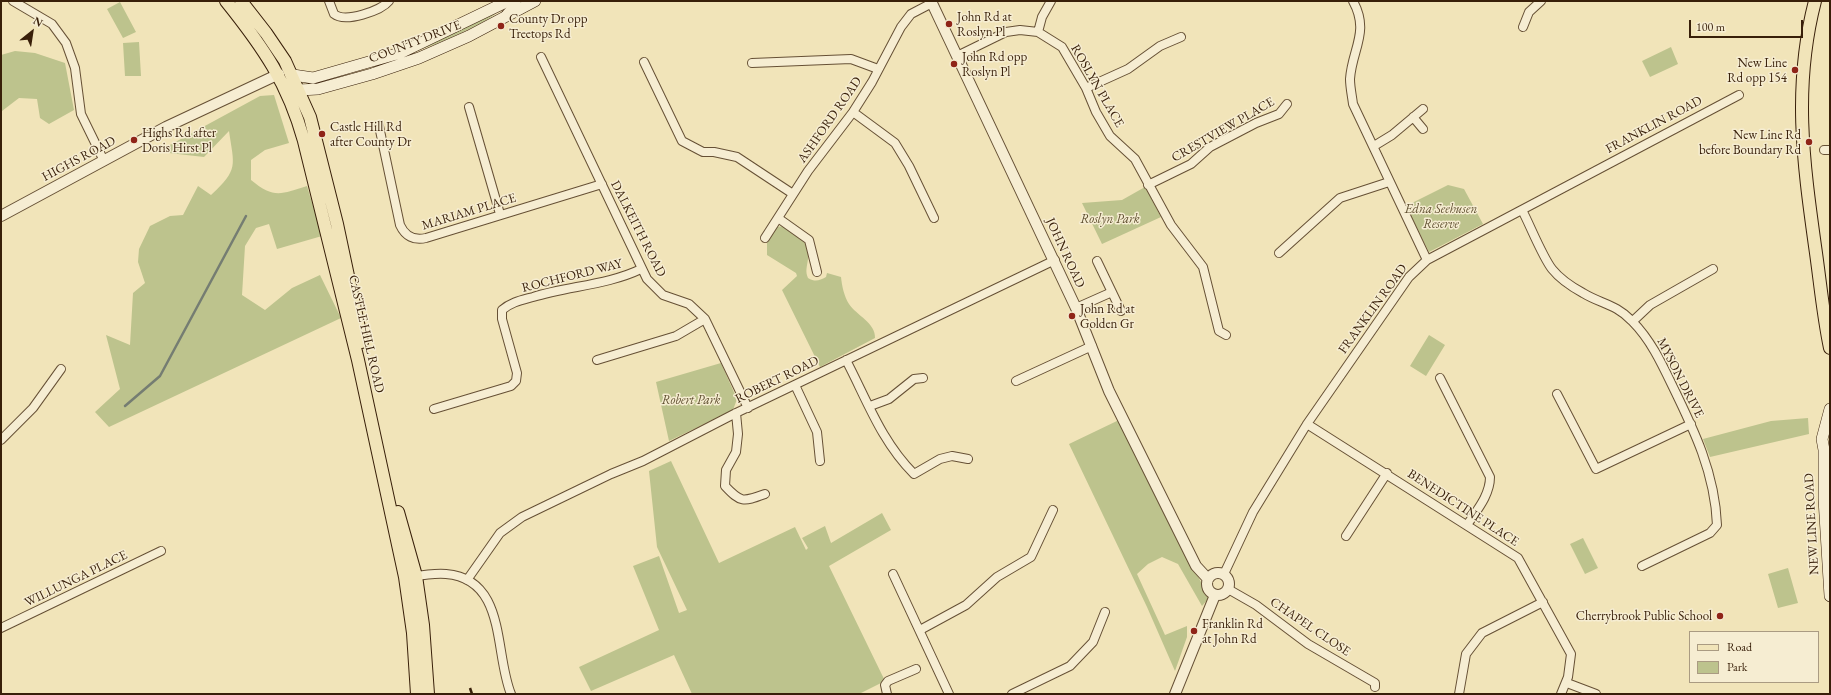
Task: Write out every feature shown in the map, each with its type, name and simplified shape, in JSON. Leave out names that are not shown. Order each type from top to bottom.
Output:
[{"type":"main road","name":"CASTLE HILL ROAD","points":[[226,1],[263,49],[279,74],[294,106],[304,141],[423,625],[428,694]]},
{"type":"main road","name":"CASTLE HILL ROAD","points":[[241,1],[266,33],[285,61],[293,75],[310,117],[337,224],[411,577],[417,694]]},
{"type":"main road","name":"COUNTY DRIVE","points":[[293,75],[313,78],[400,54],[508,1]]},
{"type":"main road","name":"COUNTY DRIVE","points":[[299,90],[318,89],[372,74],[413,60],[443,48],[535,1]]},
{"type":"main road","points":[[1815,1],[1809,26],[1802,81],[1801,134],[1805,174],[1830,348]]},
{"type":"main road","points":[[279,74],[285,61]]},
{"type":"main road","points":[[279,74],[293,75]]},
{"type":"main road","points":[[279,74],[289,84],[299,90]]},
{"type":"main road","name":"NEW LINE ROAD","points":[[1830,409],[1822,439],[1827,446],[1824,499],[1830,596]]},
{"type":"street","points":[[13,1],[52,24],[66,44],[75,68],[81,114],[104,161]]},
{"type":"street","points":[[329,1],[334,14],[345,18],[375,9],[389,1]]},
{"type":"street","points":[[501,19],[517,1]]},
{"type":"street","points":[[1038,32],[1042,17],[1051,1]]},
{"type":"street","points":[[1353,1],[1360,26],[1359,44],[1350,80],[1353,104],[1427,260]]},
{"type":"street","points":[[1523,27],[1529,12],[1541,1]]},
{"type":"street","name":"JOHN ROAD","points":[[932,2],[1055,260],[1092,346],[1109,391],[1196,566],[1208,580]]},
{"type":"street","name":"ASHFORD ROAD","points":[[765,238],[822,151],[853,112],[878,69],[893,38],[905,21],[921,8],[932,2]]},
{"type":"street","name":"ROSLYN PLACE","points":[[957,56],[1006,32],[1020,30],[1038,32],[1062,47],[1086,88],[1096,112],[1110,136],[1135,159],[1171,225],[1203,267],[1219,331],[1226,335]]},
{"type":"street","points":[[1086,88],[1128,69],[1160,46],[1181,37]]},
{"type":"street","name":"DALKEITH ROAD","points":[[541,57],[641,269],[654,288],[663,295],[689,304],[704,319],[748,408]]},
{"type":"street","points":[[752,63],[852,59],[878,69]]},
{"type":"street","points":[[644,62],[682,142],[703,152],[714,152],[737,157],[793,194]]},
{"type":"street","name":"HIGHS ROAD","points":[[1,216],[166,127],[279,74]]},
{"type":"street","name":"FRANKLIN ROAD","points":[[1224,574],[1253,512],[1307,424],[1409,277],[1427,260],[1739,95]]},
{"type":"street","name":"CRESTVIEW PLACE","points":[[1148,185],[1191,164],[1210,147],[1256,123],[1279,114],[1287,104]]},
{"type":"street","points":[[469,107],[500,214]]},
{"type":"street","points":[[1374,146],[1392,135],[1422,109]]},
{"type":"street","points":[[853,112],[895,143],[909,166],[934,218]]},
{"type":"street","points":[[1413,117],[1423,129]]},
{"type":"street","name":"MARIAM PLACE","points":[[380,126],[400,225],[408,236],[417,240],[602,184]]},
{"type":"street","points":[[1280,253],[1340,198],[1389,182]]},
{"type":"street","name":"MYSON DRIVE","points":[[1522,210],[1552,269],[1566,282],[1584,294],[1616,307],[1633,321],[1655,351],[1691,424],[1706,460],[1716,510],[1717,525],[1710,533],[1642,566]]},
{"type":"street","points":[[778,218],[809,240],[816,272]]},
{"type":"street","name":"ROBERT ROAD","points":[[467,580],[492,542],[509,525],[611,474],[643,461],[736,413],[1055,260]]},
{"type":"street","points":[[1097,261],[1121,311]]},
{"type":"street","name":"ROCHFORD WAY","points":[[434,409],[511,386],[516,380],[517,373],[502,319],[502,310],[508,305],[556,290],[625,277],[641,269]]},
{"type":"street","points":[[1633,321],[1650,305],[1713,269]]},
{"type":"street","points":[[1076,308],[1112,292]]},
{"type":"street","points":[[597,360],[676,336],[704,319]]},
{"type":"street","points":[[1016,381],[1092,346]]},
{"type":"street","points":[[846,360],[870,406],[877,425],[902,463],[914,474],[940,459],[952,456],[968,459]]},
{"type":"street","points":[[1,440],[33,408],[61,369]]},
{"type":"street","points":[[870,406],[889,399],[914,379],[923,378]]},
{"type":"street","points":[[1440,378],[1490,476],[1490,486],[1484,500],[1467,525]]},
{"type":"street","points":[[795,385],[817,432],[820,461]]},
{"type":"street","points":[[1557,394],[1596,469],[1691,424]]},
{"type":"street","points":[[736,413],[738,434],[736,452],[726,470],[725,486],[737,499],[748,500],[765,494]]},
{"type":"street","name":"BENEDICTINE PLACE","points":[[1307,424],[1387,473],[1518,558],[1571,654],[1567,683],[1561,694]]},
{"type":"street","points":[[1346,536],[1387,473]]},
{"type":"street","points":[[920,630],[966,605],[997,577],[1031,558],[1053,510]]},
{"type":"street","name":"WILLUNGA PLACE","points":[[1,628],[161,552]]},
{"type":"street","points":[[411,577],[447,574],[467,580],[480,590],[492,608],[496,622],[504,672],[511,694]]},
{"type":"street","points":[[893,574],[949,694]]},
{"type":"street","points":[[1213,574],[1224,574],[1228,579],[1228,589],[1221,595],[1215,595],[1209,590],[1208,580],[1213,574]]},
{"type":"street","name":"CHAPEL CLOSE","points":[[1228,589],[1256,605],[1308,644],[1375,683],[1375,687]]},
{"type":"street","points":[[1175,694],[1215,595]]},
{"type":"street","points":[[1459,694],[1466,654],[1482,633],[1543,602]]},
{"type":"street","points":[[1012,694],[1070,666],[1093,642],[1105,612]]},
{"type":"street","points":[[887,694],[885,685],[888,681],[916,669]]},
{"type":"street","points":[[1567,683],[1596,694]]},
{"type":"green space","points":[[120,2],[136,32],[123,38],[107,9]]},
{"type":"green space","points":[[497,12],[473,27],[448,39],[419,50]]},
{"type":"green space","points":[[139,42],[141,76],[125,76],[123,43]]},
{"type":"green space","points":[[1671,47],[1678,64],[1650,77],[1642,61]]},
{"type":"green space","points":[[15,51],[35,53],[65,63],[74,110],[49,124],[40,118],[37,99],[19,98],[2,111],[1,115],[1,55]]},
{"type":"green space","points":[[274,95],[289,143],[265,150],[251,160],[251,180],[266,190],[278,193],[284,193],[307,186],[322,236],[277,249],[269,224],[256,228],[245,246],[242,295],[265,310],[292,288],[320,275],[341,318],[109,427],[95,412],[120,389],[106,335],[130,345],[133,293],[145,283],[138,262],[139,249],[150,226],[170,216],[183,215],[198,186],[211,195],[226,179],[232,166],[233,160],[229,131],[204,157],[169,153],[168,146],[260,96]]},
{"type":"green space","name":"Edna Seehusen Reserve","points":[[1448,185],[1464,189],[1483,224],[1429,252],[1406,206]]},
{"type":"green space","name":"Roslyn Park","points":[[1145,187],[1161,217],[1102,244],[1082,203],[1122,200]]},
{"type":"green space","points":[[783,226],[802,239],[805,243],[808,253],[806,271],[808,278],[819,280],[826,277],[827,273],[841,277],[849,304],[869,324],[874,333],[875,338],[820,367],[782,290],[797,276],[796,273],[767,255],[767,243],[777,227]]},
{"type":"green space","points":[[1429,335],[1445,345],[1426,376],[1410,366]]},
{"type":"green space","name":"Robert Park","points":[[721,363],[737,399],[733,410],[669,441],[656,382]]},
{"type":"green space","points":[[1808,418],[1809,434],[1710,457],[1703,439],[1771,421]]},
{"type":"green space","points":[[1119,420],[1209,598],[1202,606],[1178,564],[1162,557],[1148,564],[1137,574],[1165,635],[1187,626],[1187,637],[1175,671],[1147,607],[1069,444]]},
{"type":"green space","points":[[671,461],[719,563],[795,527],[806,550],[808,548],[802,538],[825,526],[831,543],[882,513],[891,530],[829,566],[885,681],[859,694],[692,694],[674,655],[591,691],[579,667],[659,630],[633,566],[659,556],[679,613],[687,610],[657,547],[649,471]]},
{"type":"green space","points":[[1583,538],[1598,568],[1585,574],[1570,544]]},
{"type":"green space","points":[[1788,568],[1798,603],[1778,608],[1768,574]]},
{"type":"waterway","points":[[125,406],[160,376],[246,216]]},
{"type":"railway","points":[[470,688],[472,694]]},
{"type":"place","name":"John Rd at Roslyn Pl","points":[[949,24]]},
{"type":"place","name":"County Dr opp Treetops Rd","points":[[501,26]]},
{"type":"place","name":"John Rd opp Roslyn Pl","points":[[954,64]]},
{"type":"place","name":"New Line Rd opp 154","points":[[1795,70]]},
{"type":"place","name":"Castle Hill Rd after County Dr","points":[[322,134]]},
{"type":"place","name":"Highs Rd after Doris Hirst Pl","points":[[134,140]]},
{"type":"place","name":"New Line Rd before Boundary Rd","points":[[1809,142]]},
{"type":"place","name":"John Rd at Golden Gr","points":[[1072,316]]},
{"type":"place","name":"Cherrybrook Public School","points":[[1720,616]]},
{"type":"place","name":"Franklin Rd at John Rd","points":[[1194,631]]}]
